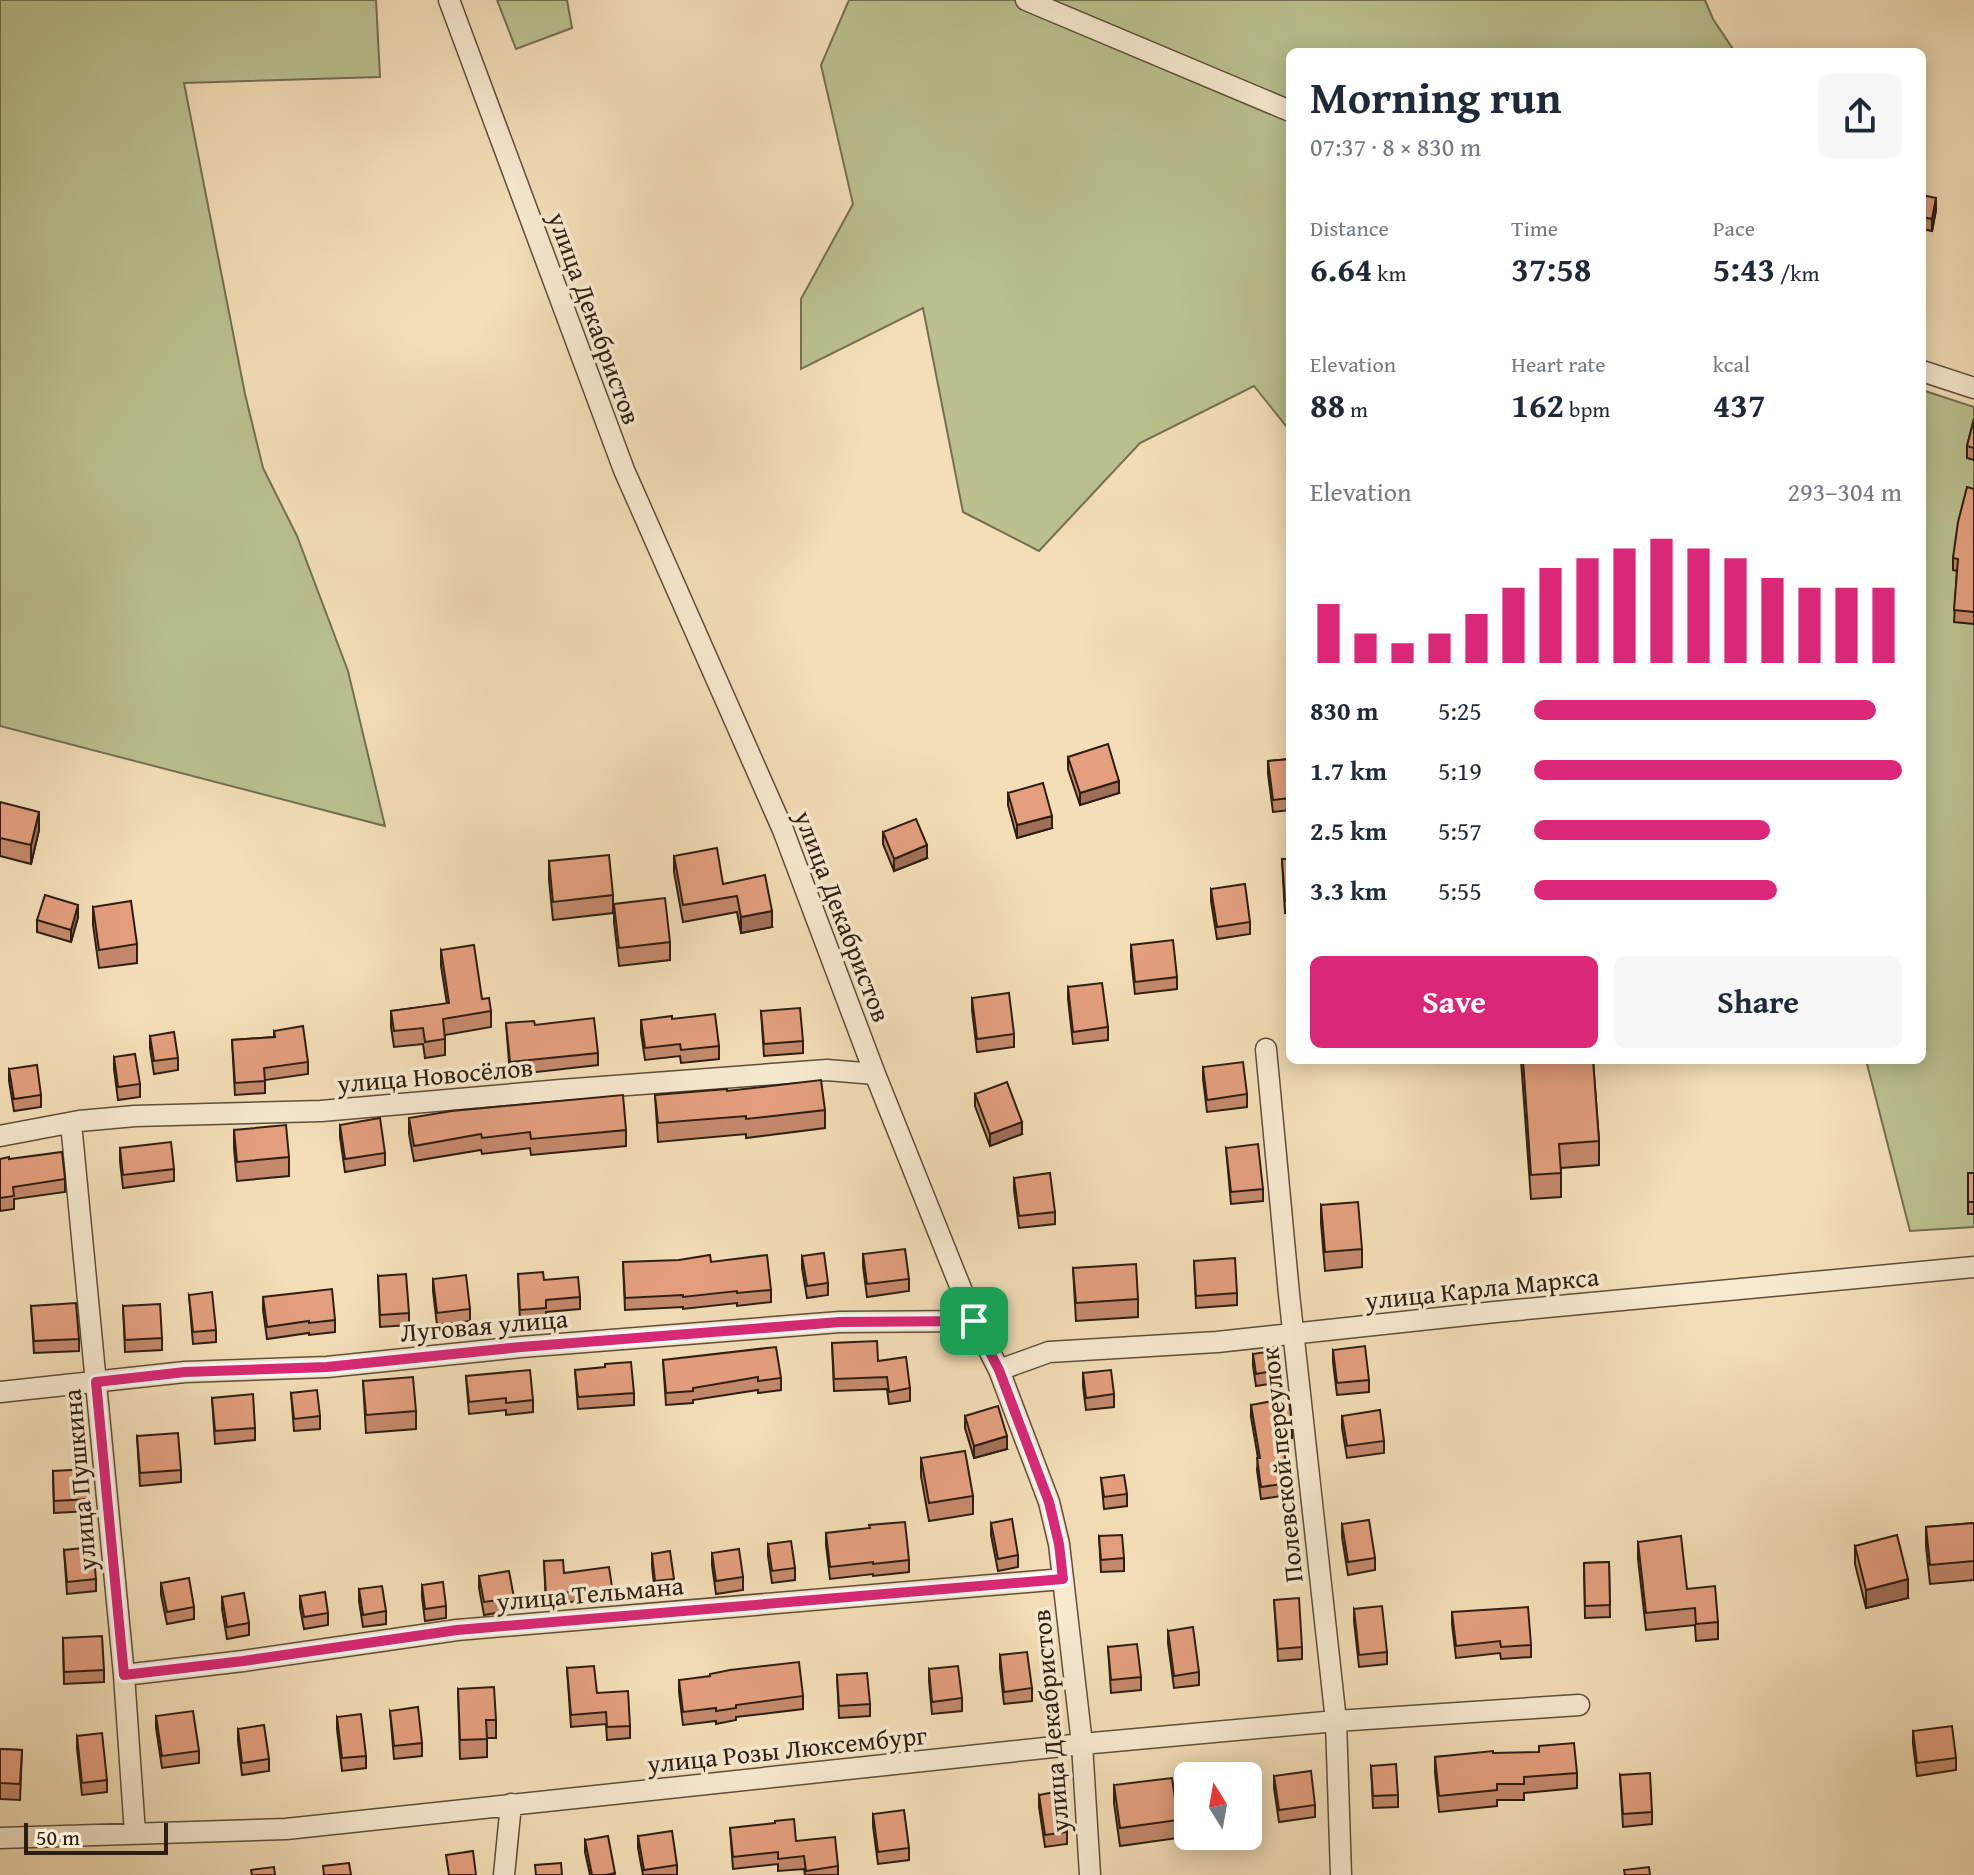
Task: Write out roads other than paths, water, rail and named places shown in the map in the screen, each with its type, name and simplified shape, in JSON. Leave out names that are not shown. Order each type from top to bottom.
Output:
[{"type":"street","name":"улица Декабристов","points":[[449,0],[624,470],[783,830],[875,1074],[974,1321],[999,1370],[1049,1502],[1059,1544],[1082,1744],[1090,1875]]},
{"type":"street","points":[[1026,0],[1286,109]]},
{"type":"street","points":[[1926,372],[1974,388]]},
{"type":"street","name":"Полевской переулок","points":[[1266,1049],[1293,1333],[1336,1721],[1341,1875]]},
{"type":"street","name":"улица Новосёлов","points":[[0,1136],[71,1123],[135,1116],[321,1111],[827,1070],[875,1074]]},
{"type":"street","name":"улица Пушкина","points":[[71,1123],[124,1675],[135,1833]]},
{"type":"street","name":"улица Карла Маркса","points":[[999,1370],[1049,1352],[1217,1342],[1974,1267]]},
{"type":"street","name":"Луговая улица","points":[[0,1392],[185,1372],[327,1367],[521,1347],[825,1323],[974,1321]]},
{"type":"street","name":"улица Тельмана","points":[[124,1675],[457,1630],[1063,1579]]},
{"type":"street","name":"улица Розы Люксембург","points":[[0,1838],[286,1829],[1082,1744],[1336,1721],[1579,1705]]},
{"type":"street","points":[[504,1875],[511,1804]]}]
